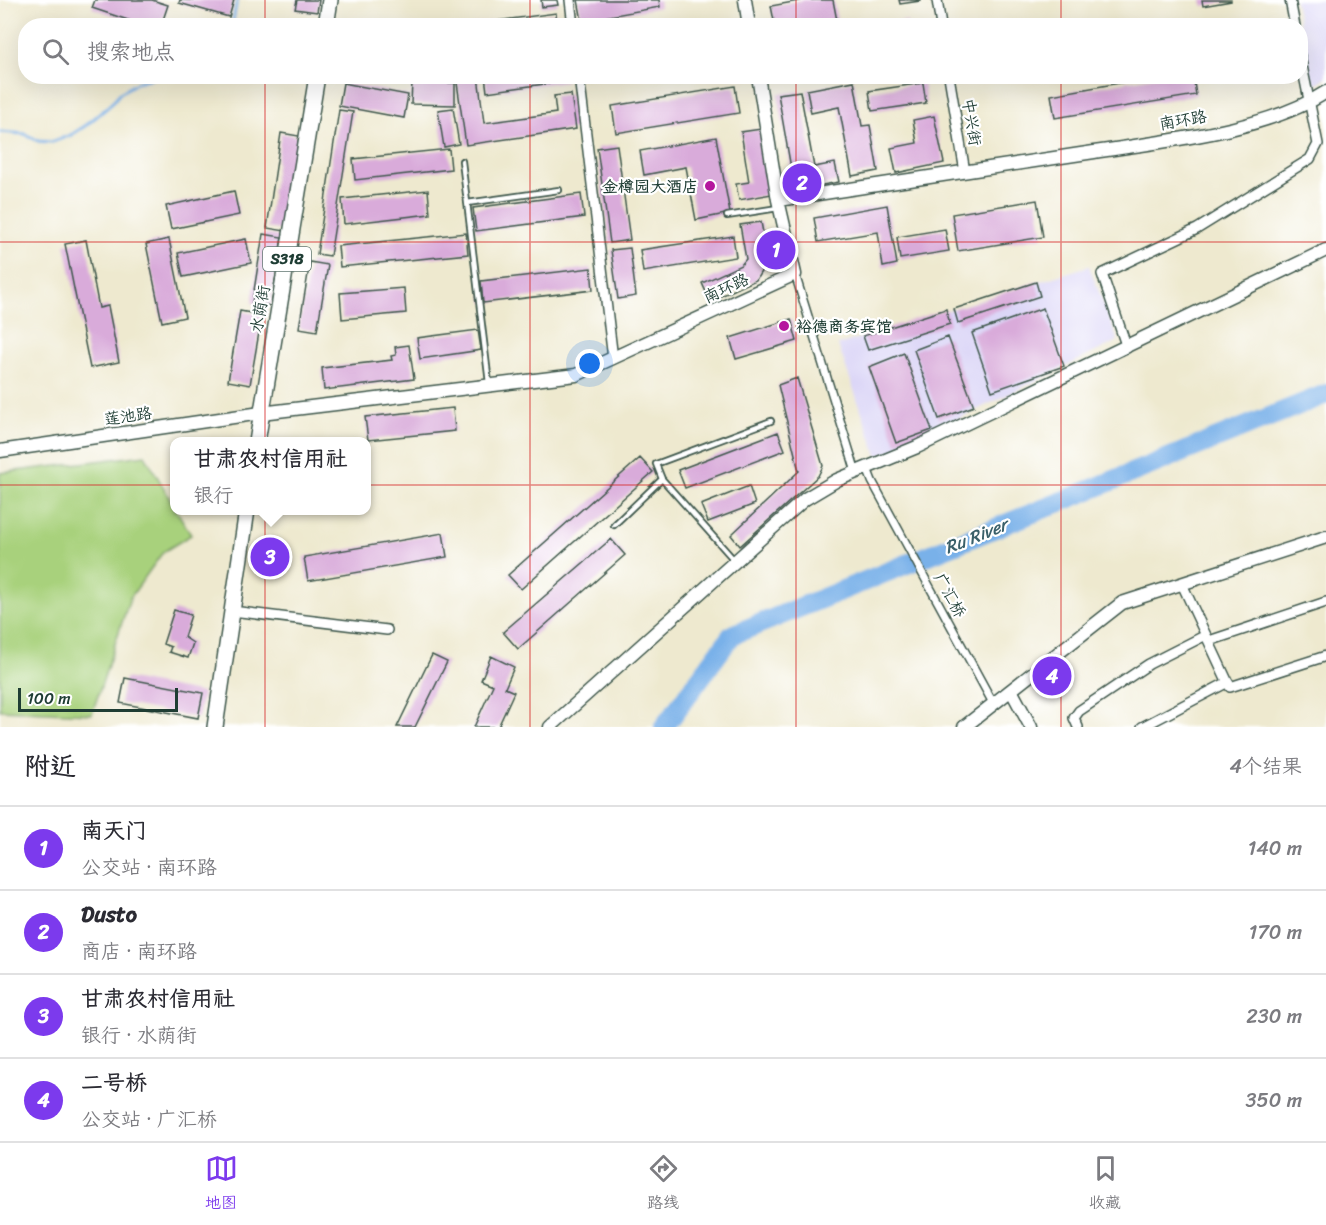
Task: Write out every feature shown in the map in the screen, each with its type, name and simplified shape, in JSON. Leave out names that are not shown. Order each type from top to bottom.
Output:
[{"type":"main road","points":[[327,18],[330,0]]},
{"type":"main road","name":"水荫街","points":[[258,437],[316,84]]},
{"type":"main road","points":[[215,727],[246,515]]},
{"type":"street","points":[[570,0],[572,18]]},
{"type":"street","points":[[745,0],[748,18]]},
{"type":"street","points":[[937,0],[940,18]]},
{"type":"street","points":[[1290,0],[1293,18]]},
{"type":"street","points":[[580,84],[613,359]]},
{"type":"street","points":[[759,84],[779,204],[795,274]]},
{"type":"street","name":"中兴街","points":[[951,84],[965,172]]},
{"type":"street","points":[[1127,348],[1102,274],[1206,223],[1310,159],[1322,144],[1305,84]]},
{"type":"street","name":"南环路","points":[[779,204],[1254,123],[1309,104],[1326,92]]},
{"type":"street","points":[[550,727],[805,499],[837,480],[917,447],[1127,348],[1326,250]]},
{"type":"street","name":"南环路","points":[[261,413],[576,375],[795,274]]},
{"type":"street","name":"广汇桥","points":[[795,274],[862,470],[872,481],[993,703]]},
{"type":"street","name":"莲池路","points":[[0,452],[261,413]]},
{"type":"street","points":[[964,727],[1122,603],[1326,537]]},
{"type":"street","points":[[1182,584],[1230,687],[1326,656]]},
{"type":"street","points":[[1078,727],[1074,718],[1079,711],[1149,664],[1207,638],[1326,602]]},
{"type":"street","points":[[232,611],[387,630]]},
{"type":"street","points":[[1142,727],[1228,682]]},
{"type":"street","points":[[1011,690],[1031,727]]},
{"type":"lane","points":[[462,161],[489,386]]},
{"type":"lane","points":[[467,203],[559,190]]},
{"type":"lane","points":[[727,216],[779,204]]},
{"type":"lane","points":[[735,561],[662,479],[656,464],[771,421]]},
{"type":"lane","points":[[614,525],[662,479]]},
{"type":"shaded area","points":[[1295,0],[1326,0],[1326,77],[1311,88],[1308,72],[1308,18],[1298,18]]},
{"type":"shaded area","points":[[1089,266],[1118,341],[878,458],[838,345]]},
{"type":"green space","points":[[145,455],[170,499],[170,515],[179,515],[191,535],[163,552],[130,598],[92,714],[0,710],[0,473]]},
{"type":"building","points":[[95,0],[152,0],[168,5],[164,18],[122,18],[92,8]]},
{"type":"building","points":[[180,0],[234,0],[229,17],[179,3]]},
{"type":"building","points":[[297,0],[319,0],[317,12],[295,9]]},
{"type":"building","points":[[541,0],[557,0],[558,5],[542,7]]},
{"type":"building","points":[[578,0],[659,0],[660,7],[599,18],[581,18]]},
{"type":"building","points":[[804,0],[833,0],[836,18],[773,18],[771,6]]},
{"type":"building","points":[[899,0],[920,0],[920,1],[900,4]]},
{"type":"building","points":[[1202,0],[1231,0],[1231,1],[1203,6]]},
{"type":"building","points":[[556,13],[556,18],[518,18]]},
{"type":"building","points":[[343,84],[408,95],[404,118],[339,106]]},
{"type":"building","points":[[412,84],[455,84],[455,105],[411,104]]},
{"type":"building","points":[[457,84],[479,84],[484,123],[556,113],[554,96],[571,94],[576,129],[466,145]]},
{"type":"building","points":[[486,84],[544,84],[487,92]]},
{"type":"building","points":[[838,84],[855,84],[862,126],[870,125],[878,171],[852,176],[839,107],[811,113],[807,90]]},
{"type":"building","points":[[923,84],[926,103],[872,111],[869,91]]},
{"type":"building","points":[[1114,84],[1194,84],[1196,95],[1055,118],[1051,95]]},
{"type":"building","points":[[735,86],[739,113],[616,133],[612,106]]},
{"type":"building","points":[[800,91],[814,167],[835,163],[839,182],[800,189],[793,180],[778,94]]},
{"type":"building","points":[[453,108],[459,144],[444,147],[438,110]]},
{"type":"building","points":[[339,110],[353,112],[330,256],[317,254]]},
{"type":"building","points":[[934,116],[944,163],[896,173],[891,148],[917,143],[913,120]]},
{"type":"building","points":[[761,129],[772,194],[739,200],[736,184],[749,182],[741,132]]},
{"type":"building","points":[[281,133],[299,136],[285,231],[267,228]]},
{"type":"building","points":[[716,137],[730,213],[696,220],[686,167],[644,175],[640,151]]},
{"type":"building","points":[[617,145],[630,240],[610,243],[597,148]]},
{"type":"building","points":[[449,149],[451,169],[355,180],[353,159]]},
{"type":"building","points":[[428,190],[430,214],[344,224],[342,199]]},
{"type":"building","points":[[234,191],[239,215],[171,229],[166,206]]},
{"type":"building","points":[[581,194],[584,217],[476,231],[473,208]]},
{"type":"building","points":[[1037,200],[1043,237],[958,251],[952,214]]},
{"type":"building","points":[[887,205],[897,264],[883,267],[878,232],[818,242],[814,218]]},
{"type":"building","points":[[761,222],[768,260],[756,280],[710,301],[702,283],[741,265],[746,259],[740,225]]},
{"type":"building","points":[[945,229],[949,251],[900,259],[897,237]]},
{"type":"building","points":[[466,233],[468,254],[340,267],[338,246]]},
{"type":"building","points":[[263,234],[282,237],[271,306],[252,303]]},
{"type":"building","points":[[733,236],[736,257],[643,272],[640,250]]},
{"type":"building","points":[[169,239],[185,317],[162,322],[146,244]]},
{"type":"building","points":[[246,239],[251,263],[183,277],[178,253]]},
{"type":"building","points":[[86,240],[99,308],[108,306],[119,362],[90,368],[65,244]]},
{"type":"building","points":[[630,248],[636,296],[618,299],[611,250]]},
{"type":"building","points":[[310,262],[328,265],[317,331],[299,328]]},
{"type":"building","points":[[591,268],[593,290],[483,303],[481,281]]},
{"type":"building","points":[[1036,282],[1040,296],[958,323],[954,309]]},
{"type":"building","points":[[404,288],[406,313],[342,319],[340,293]]},
{"type":"building","points":[[1043,308],[1064,366],[992,391],[972,333]]},
{"type":"building","points":[[946,309],[950,324],[868,350],[863,336]]},
{"type":"building","points":[[240,311],[262,315],[250,385],[228,381]]},
{"type":"building","points":[[791,319],[797,341],[736,359],[730,338]]},
{"type":"building","points":[[478,330],[481,350],[420,359],[417,338]]},
{"type":"building","points":[[948,337],[974,406],[939,419],[914,350]]},
{"type":"building","points":[[409,345],[414,379],[324,390],[322,368],[392,360],[391,356],[396,355],[395,347]]},
{"type":"building","points":[[904,353],[932,430],[896,443],[869,367]]},
{"type":"building","points":[[797,378],[823,466],[818,476],[740,546],[731,535],[799,471],[778,385]]},
{"type":"building","points":[[453,408],[455,431],[371,440],[371,437],[368,437],[365,417]]},
{"type":"building","points":[[778,432],[785,450],[685,488],[678,470]]},
{"type":"building","points":[[640,458],[653,472],[521,589],[508,575]]},
{"type":"building","points":[[749,486],[755,504],[708,522],[701,505]]},
{"type":"building","points":[[443,533],[447,557],[308,581],[304,557]]},
{"type":"building","points":[[611,539],[625,555],[518,649],[503,632]]},
{"type":"building","points":[[174,610],[191,615],[184,637],[193,643],[188,658],[169,652],[171,647],[163,644]]},
{"type":"building","points":[[432,655],[447,662],[415,727],[397,727]]},
{"type":"building","points":[[491,656],[514,667],[505,688],[514,692],[498,727],[474,727],[493,685],[481,680]]},
{"type":"building","points":[[125,678],[203,693],[198,718],[120,703]]},
{"type":"waterway","points":[[234,18],[237,0]]},
{"type":"waterway","points":[[0,132],[25,134],[38,141],[52,142],[71,135],[85,126],[109,106],[120,93],[135,84]]},
{"type":"waterway","name":"Ru River","points":[[664,727],[732,635],[1326,394]]},
{"type":"place","name":"Dusto","points":[[802,183]]},
{"type":"place","name":"金樽园大酒店","points":[[710,186]]},
{"type":"place","name":"南天门","points":[[776,250]]},
{"type":"place","name":"裕德商务宾馆","points":[[784,326]]},
{"type":"place","name":"甘肃农村信用社","points":[[270,557]]},
{"type":"place","name":"二号桥","points":[[1052,676]]}]
